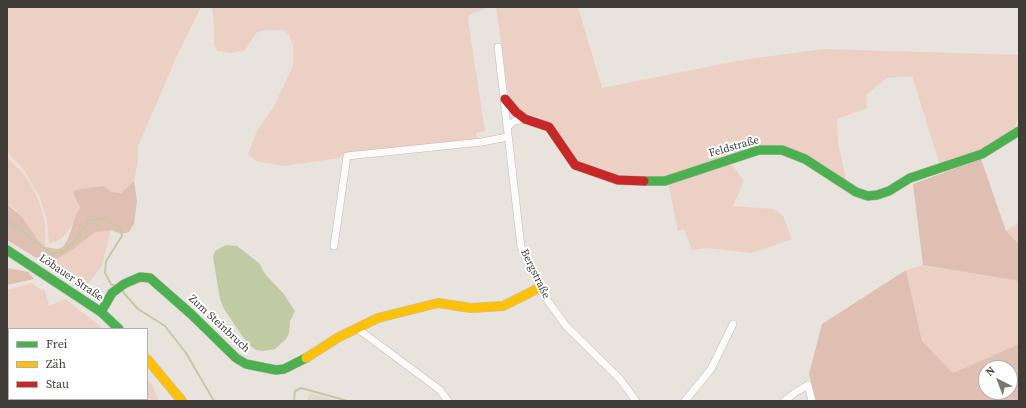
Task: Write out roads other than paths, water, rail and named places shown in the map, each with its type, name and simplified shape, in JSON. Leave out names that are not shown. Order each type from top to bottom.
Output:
[{"type":"street","name":"Bergstraße","points":[[498,47],[505,99],[507,137],[521,247],[539,288],[566,326],[620,379],[636,401]]},
{"type":"street","name":"Feldstraße","points":[[505,99],[516,112],[525,119],[549,127],[576,164],[618,180],[665,181],[759,150],[782,150],[804,159],[856,192],[868,196],[876,196],[889,191],[910,178],[948,167],[982,154],[1019,131]]},
{"type":"street","points":[[507,127],[515,121],[525,119]]},
{"type":"street","points":[[334,246],[347,156],[482,142],[507,137]]},
{"type":"street","name":"Löbauer Straße","points":[[7,250],[101,312],[118,328]]},
{"type":"street","name":"Zum Steinbruch","points":[[101,312],[112,293],[124,284],[140,277],[150,278],[191,314],[236,358],[255,367],[276,370],[284,369],[378,318],[438,303],[471,308],[503,306],[539,288]]},
{"type":"street","points":[[685,401],[711,369],[733,324]]},
{"type":"street","points":[[358,328],[440,390],[448,401]]},
{"type":"street","points":[[148,360],[182,401]]},
{"type":"street","points":[[784,401],[808,385],[812,401]]},
{"type":"waterway","points":[[7,220],[53,255],[63,251],[74,243],[89,220],[104,219],[120,228],[122,236],[106,261],[105,273],[111,284],[115,286]]},
{"type":"waterway","points":[[122,291],[138,309],[165,326],[186,353],[214,401]]},
{"type":"waterway","points":[[294,401],[295,391],[301,388],[348,401]]}]
